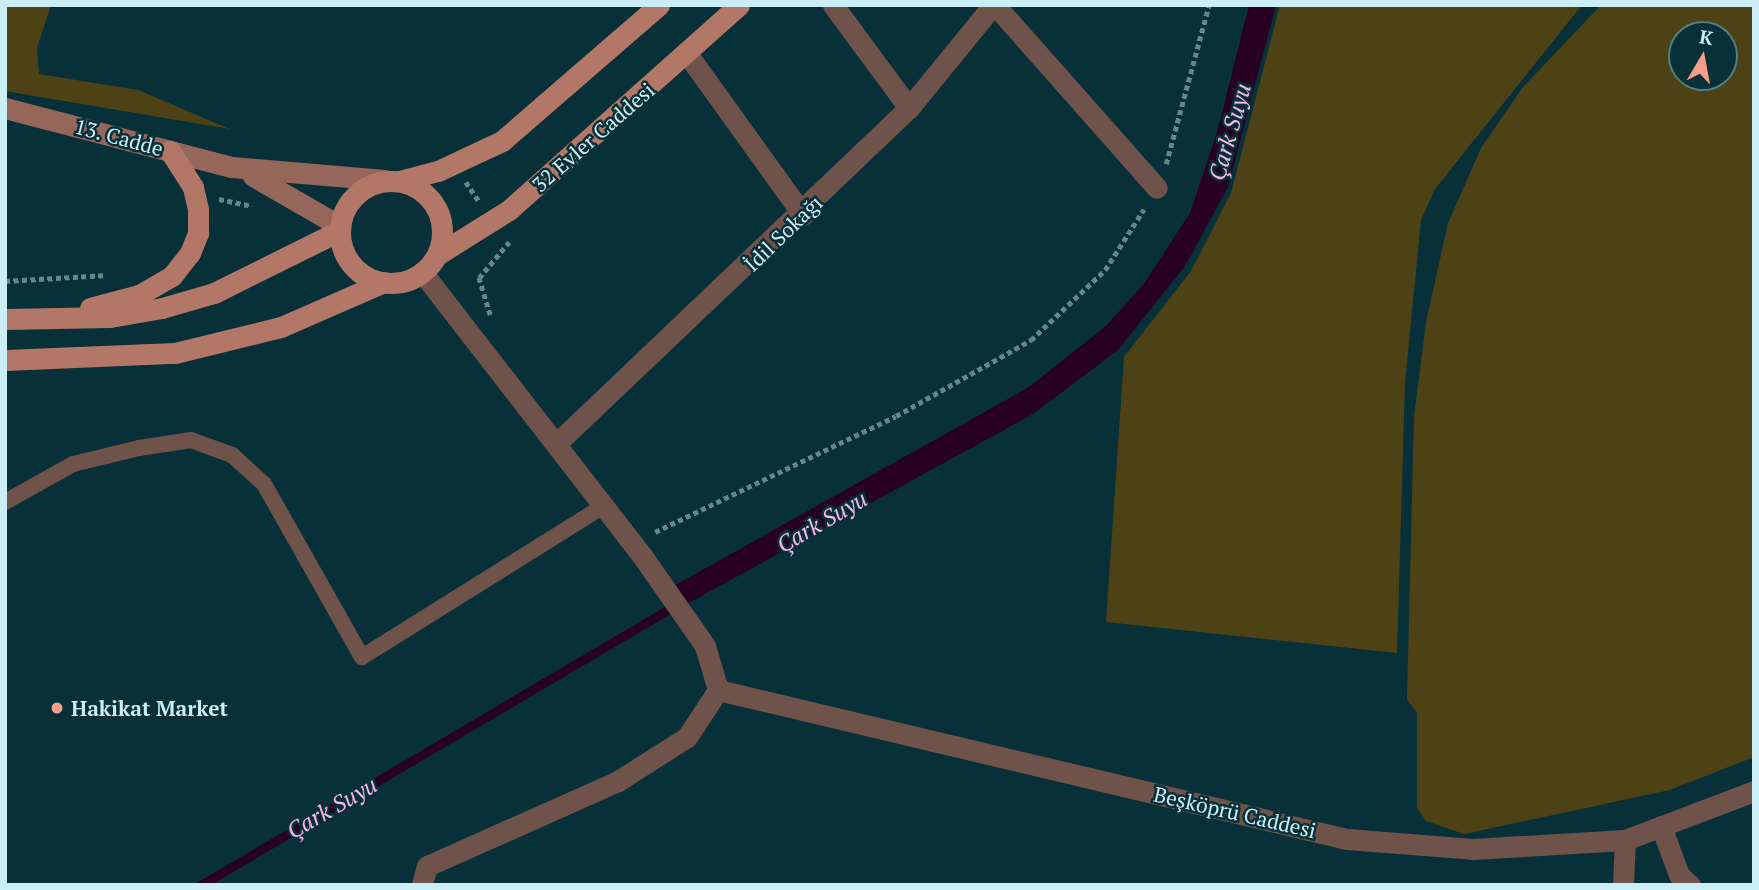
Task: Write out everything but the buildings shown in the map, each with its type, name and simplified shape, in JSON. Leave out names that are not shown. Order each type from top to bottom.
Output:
[{"type":"main road","points":[[5,319],[110,317],[214,293],[339,229],[354,196],[392,181],[438,171],[502,141],[659,5]]},
{"type":"main road","name":"32 Evler Caddesi","points":[[437,255],[502,216],[688,55],[739,5]]},
{"type":"main road","points":[[48,320],[139,295],[172,276],[190,253],[198,233],[198,209],[192,187],[170,151]]},
{"type":"main road","points":[[5,360],[175,353],[281,327],[384,282],[422,272],[437,255],[442,223],[437,209],[415,186],[392,181]]},
{"type":"main road","points":[[339,229],[352,265],[384,282]]},
{"type":"street","points":[[833,5],[909,108]]},
{"type":"street","points":[[994,5],[1157,188]]},
{"type":"street","name":"İdil Sokağı","points":[[556,444],[803,215],[909,108],[994,5]]},
{"type":"street","points":[[688,55],[803,215]]},
{"type":"street","name":"13. Cadde","points":[[5,108],[232,167]]},
{"type":"street","points":[[232,167],[392,181]]},
{"type":"street","points":[[232,167],[275,186],[339,229]]},
{"type":"street","points":[[422,272],[638,550],[705,646],[718,690],[687,737],[618,781],[427,866],[422,885]]},
{"type":"street","name":"Beşköprü Caddesi","points":[[718,690],[1347,839],[1473,849],[1625,840],[1754,791]]},
{"type":"street","points":[[1661,826],[1679,875],[1690,885]]},
{"type":"street","points":[[1623,885],[1625,840]]},
{"type":"lane","points":[[5,502],[73,464],[139,448],[191,440],[232,454],[264,484],[362,657],[604,506]]},
{"type":"path","points":[[638,550],[896,416],[1031,340],[1105,270],[1157,188],[1209,5]]},
{"type":"path","points":[[461,175],[486,210]]},
{"type":"path","points":[[494,322],[479,278],[509,242]]},
{"type":"path","points":[[5,281],[118,273]]},
{"type":"shaded area","points":[[5,5],[51,5],[37,48],[39,74],[138,90],[230,129],[5,91]]},
{"type":"shaded area","points":[[1280,5],[1582,5],[1435,189],[1421,220],[1405,383],[1397,653],[1106,622],[1124,357],[1191,271],[1231,193]]},
{"type":"shaded area","points":[[1601,5],[1754,5],[1754,757],[1670,790],[1464,834],[1426,821],[1417,808],[1417,713],[1407,699],[1414,416],[1426,322],[1448,223],[1481,148],[1523,87]]},
{"type":"water","points":[[1249,5],[1276,5],[1228,187],[1185,266],[1118,350],[1033,414],[685,605],[672,587],[1029,387],[1106,326],[1143,285],[1190,213],[1218,129]]},
{"type":"waterway","name":"Çark Suyu","points":[[201,885],[676,605]]},
{"type":"place","name":"Hakikat Market","points":[[57,708]]}]
